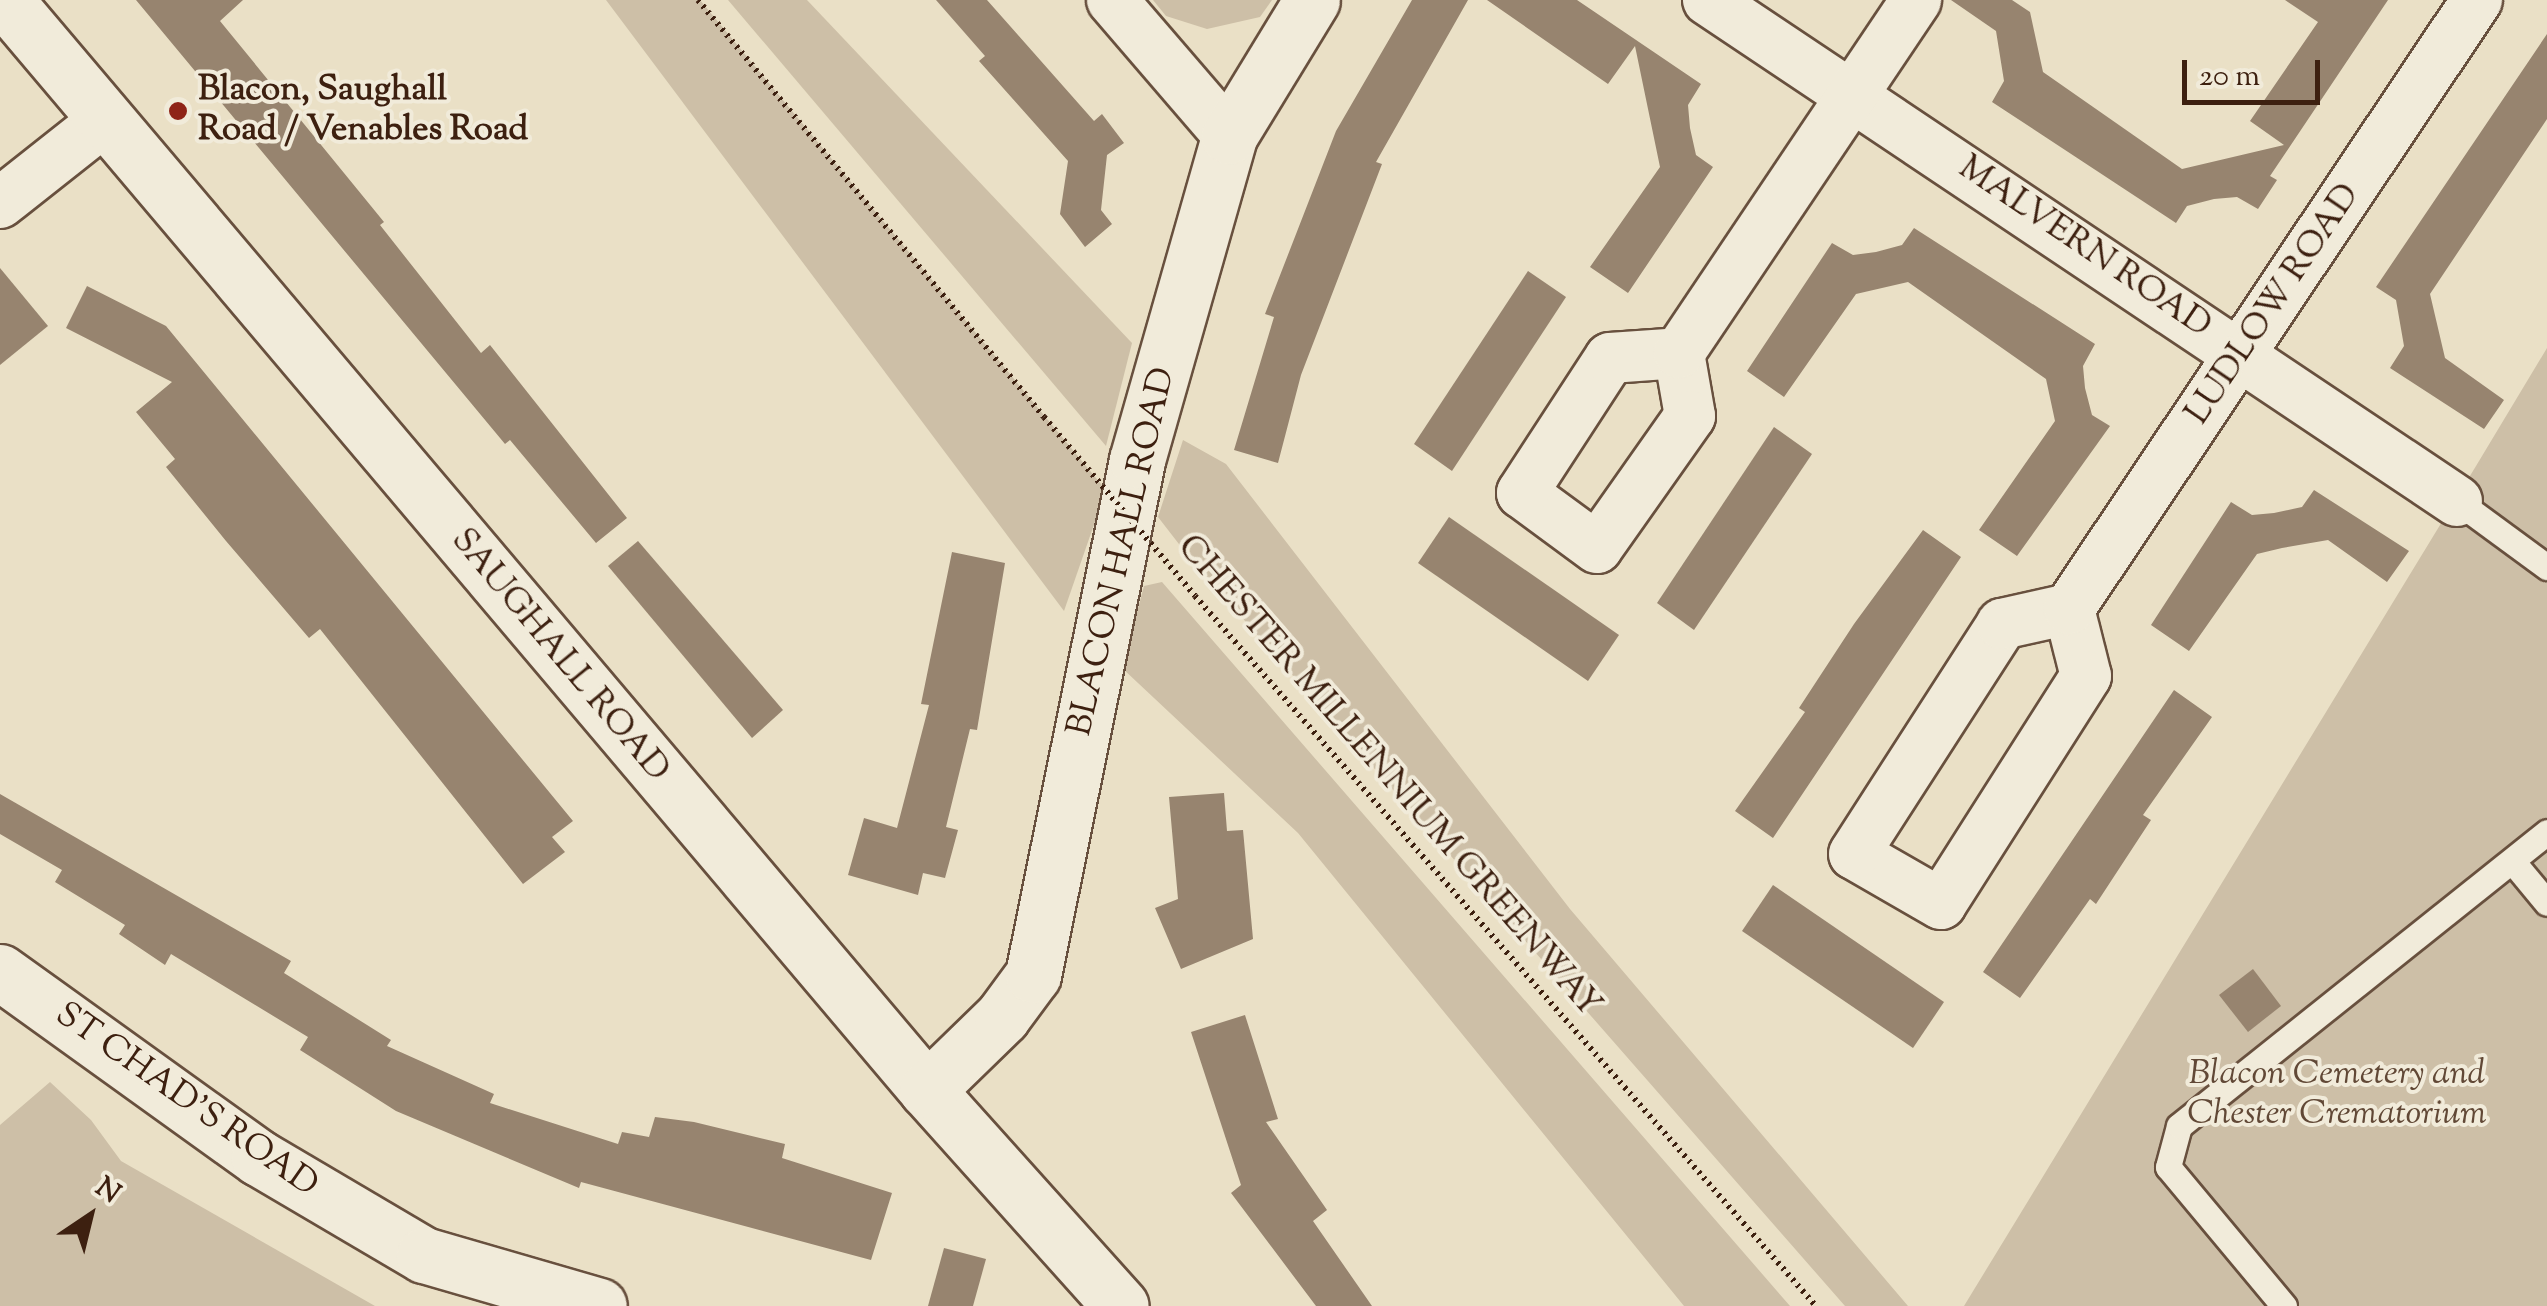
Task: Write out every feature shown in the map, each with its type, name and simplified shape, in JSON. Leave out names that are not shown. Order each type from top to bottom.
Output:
[{"type":"street","name":"SAUGHALL ROAD","points":[[4,0],[927,1090],[1121,1306]]},
{"type":"street","points":[[1112,0],[1229,136]]},
{"type":"street","name":"BLACON HALL ROAD","points":[[927,1090],[1002,1017],[1033,976],[1137,460],[1229,136],[1312,0]]},
{"type":"street","name":"MALVERN ROAD","points":[[1708,0],[1854,92],[2458,501]]},
{"type":"street","points":[[1679,353],[1916,0]]},
{"type":"street","name":"LUDLOW ROAD","points":[[2069,609],[2477,0]]},
{"type":"street","points":[[0,202],[104,120]]},
{"type":"street","points":[[2069,609],[2086,676],[1941,904],[1854,854],[2002,624],[2069,609]]},
{"type":"street","name":"ST CHAD'S ROAD","points":[[0,972],[258,1158],[424,1255],[599,1306]]},
{"type":"lane","points":[[2458,501],[2547,567]]},
{"type":"lane","points":[[2284,1306],[2168,1167],[2179,1126],[2547,832]]},
{"type":"lane","points":[[2513,862],[2547,904]]},
{"type":"path","name":"CHESTER MILLENNIUM GREENWAY","points":[[698,0],[1195,596],[1816,1306]]},
{"type":"green space","points":[[606,0],[700,0],[1106,490],[1064,611]]},
{"type":"green space","points":[[728,0],[807,0],[1132,343],[1106,446]]},
{"type":"green space","points":[[1153,0],[1272,0],[1260,17],[1207,29],[1166,16]]},
{"type":"green space","name":"Blacon Cemetery and Chester Crematorium","points":[[2547,348],[2547,1306],[1964,1306],[2476,466]]},
{"type":"green space","points":[[1183,440],[1226,464],[1570,909],[1908,1306],[1845,1306],[1189,557],[1158,517]]},
{"type":"green space","points":[[1162,582],[1790,1306],[1684,1306],[1298,833],[1122,668],[1144,586]]},
{"type":"green space","points":[[50,1082],[91,1120],[121,1161],[375,1306],[0,1306],[0,1125]]},
{"type":"building","points":[[136,0],[243,0],[220,21],[384,222],[380,225],[481,353],[490,345],[627,518],[596,543],[510,440],[505,444]]},
{"type":"building","points":[[936,0],[987,0],[1094,121],[1102,114],[1124,143],[1107,155],[1101,210],[1112,224],[1085,247],[1060,214],[1068,161],[979,61],[985,56]]},
{"type":"building","points":[[1412,0],[1468,0],[1376,162],[1382,164],[1301,375],[1278,463],[1234,450],[1274,317],[1265,314],[1336,131]]},
{"type":"building","points":[[1487,0],[1577,0],[1701,84],[1688,105],[1690,128],[1696,155],[1713,167],[1628,293],[1590,267],[1660,167],[1635,46],[1608,84]]},
{"type":"building","points":[[1951,0],[2012,0],[2030,12],[2043,72],[2182,169],[2284,145],[2250,121],[2318,22],[2285,0],[2388,0],[2270,176],[2277,180],[2258,209],[2237,197],[2214,199],[2187,206],[2176,223],[1992,102],[2004,81],[1996,31]]},
{"type":"building","points":[[2547,34],[2547,119],[2430,294],[2445,358],[2504,400],[2484,429],[2390,368],[2404,346],[2396,300],[2376,287]]},
{"type":"building","points":[[1914,228],[2095,344],[2083,366],[2085,388],[2092,415],[2110,426],[2017,556],[1979,530],[2055,421],[2046,379],[1908,282],[1856,294],[1784,397],[1747,371],[1832,243],[1853,255],[1876,252],[1902,245]]},
{"type":"building","points":[[0,268],[48,326],[0,365]]},
{"type":"building","points":[[1528,271],[1566,297],[1452,471],[1414,444]]},
{"type":"building","points":[[87,286],[166,326],[573,821],[552,837],[565,852],[523,884],[320,629],[309,638],[226,541],[166,467],[175,459],[136,412],[172,382],[66,328]]},
{"type":"building","points":[[1774,427],[1812,454],[1694,630],[1657,603]]},
{"type":"building","points":[[2314,490],[2409,551],[2387,582],[2328,540],[2282,548],[2257,554],[2189,651],[2151,625],[2231,502],[2252,515],[2274,513],[2302,507]]},
{"type":"building","points":[[1449,517],[1619,635],[1588,681],[1418,563]]},
{"type":"building","points":[[1923,530],[1961,557],[1773,838],[1735,811],[1805,712],[1799,708],[1854,624]]},
{"type":"building","points":[[638,541],[783,710],[752,738],[608,566]]},
{"type":"building","points":[[952,552],[1005,563],[977,730],[970,729],[946,827],[958,830],[945,878],[923,873],[918,895],[848,875],[864,818],[897,828],[929,705],[921,704]]},
{"type":"building","points":[[2174,690],[2212,717],[2143,815],[2151,820],[2096,904],[2090,899],[2020,998],[1983,972]]},
{"type":"building","points":[[1224,793],[1227,831],[1243,830],[1253,939],[1181,969],[1155,908],[1178,899],[1169,797]]},
{"type":"building","points":[[0,794],[291,961],[284,973],[391,1040],[387,1046],[494,1094],[490,1103],[618,1144],[622,1132],[649,1137],[655,1117],[694,1122],[785,1144],[782,1158],[892,1193],[871,1260],[581,1182],[579,1188],[396,1111],[300,1050],[308,1037],[171,954],[165,965],[119,934],[125,925],[55,882],[62,870],[0,834]]},
{"type":"building","points":[[1773,885],[1944,1002],[1913,1048],[1742,931]]},
{"type":"building","points":[[2253,969],[2281,1006],[2248,1032],[2219,995]]},
{"type":"building","points":[[1245,1015],[1278,1119],[1266,1122],[1327,1210],[1313,1221],[1372,1306],[1316,1306],[1231,1193],[1241,1185],[1191,1032]]},
{"type":"building","points":[[944,1248],[986,1259],[973,1306],[928,1306]]},
{"type":"place","name":"Blacon, Saughall Road / Venables Road","points":[[178,111]]}]
